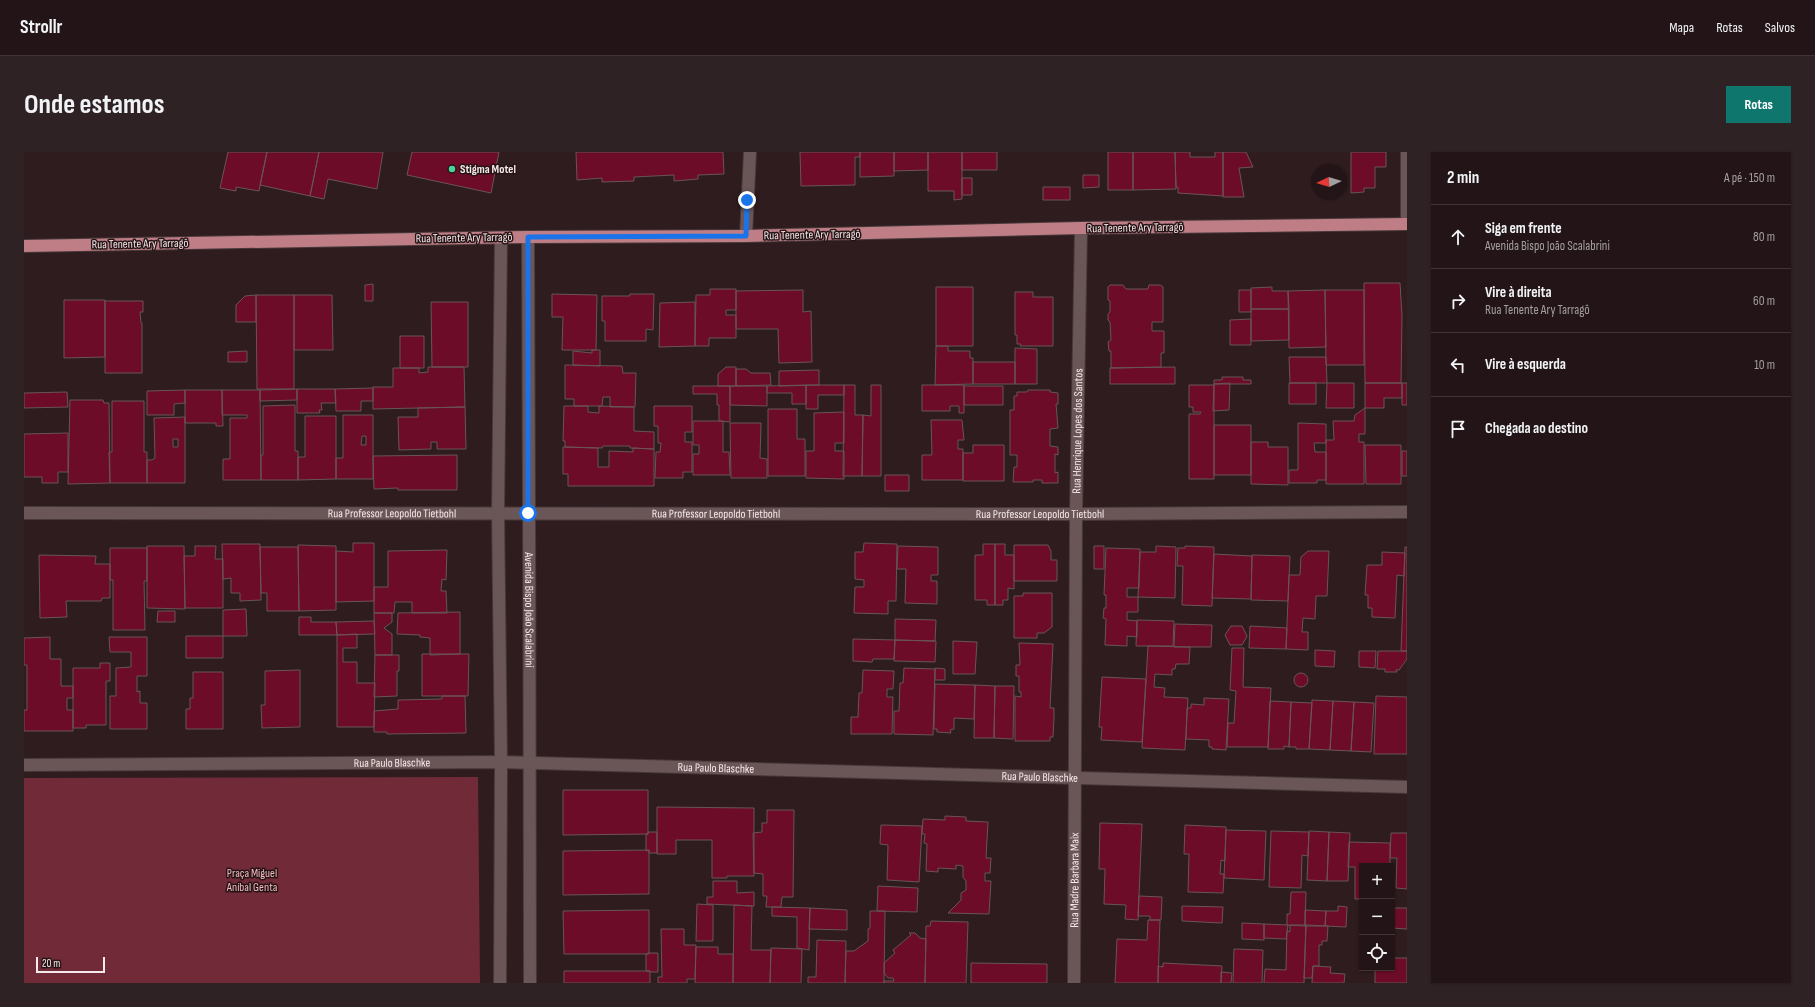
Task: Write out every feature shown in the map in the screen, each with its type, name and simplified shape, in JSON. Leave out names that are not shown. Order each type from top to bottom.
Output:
[{"type":"main road","name":"Rua Tenente Ary Tarragô","points":[[24,246],[528,237],[746,236],[1081,228],[1407,224]]},
{"type":"street","points":[[746,236],[750,152]]},
{"type":"street","points":[[1407,152],[1407,224]]},
{"type":"street","name":"Rua Henrique Lopes dos Santos","points":[[1075,777],[1076,514],[1081,228]]},
{"type":"street","name":"Avenida Bispo João Scalabrini","points":[[528,237],[528,513],[531,763],[530,983]]},
{"type":"street","points":[[500,983],[501,762],[498,512],[501,238]]},
{"type":"street","name":"Rua Professor Leopoldo Tietbohl","points":[[24,513],[498,512],[1076,514],[1407,512]]},
{"type":"street","name":"Rua Paulo Blaschke","points":[[24,765],[501,762],[1407,787]]},
{"type":"street","name":"Rua Madre Barbara Maix","points":[[1074,983],[1075,777]]},
{"type":"green space","name":"Praça Miguel Aníbal Genta","points":[[478,777],[480,983],[24,983],[24,778]]},
{"type":"building","points":[[228,152],[267,152],[259,191],[236,187],[236,191],[220,188]]},
{"type":"building","points":[[267,152],[319,152],[310,196],[260,185]]},
{"type":"building","points":[[319,152],[383,152],[377,189],[328,179],[324,199],[310,196]]},
{"type":"building","name":"Stigma Motel","points":[[412,152],[499,152],[491,193],[407,175]]},
{"type":"building","points":[[576,152],[723,152],[724,174],[698,175],[698,179],[674,181],[674,175],[634,177],[634,181],[602,182],[602,178],[577,180]]},
{"type":"building","points":[[800,152],[860,152],[860,157],[855,157],[855,185],[801,186]]},
{"type":"building","points":[[860,152],[894,152],[894,176],[860,177]]},
{"type":"building","points":[[894,152],[928,152],[928,170],[894,171]]},
{"type":"building","points":[[928,152],[962,152],[962,199],[954,200],[954,191],[928,191]]},
{"type":"building","points":[[962,152],[997,152],[997,170],[962,170]]},
{"type":"building","points":[[1108,152],[1133,152],[1133,190],[1108,190]]},
{"type":"building","points":[[1133,152],[1175,152],[1176,189],[1133,190]]},
{"type":"building","points":[[1175,152],[1190,152],[1190,157],[1215,157],[1215,152],[1223,152],[1223,196],[1178,193],[1178,187],[1176,187]]},
{"type":"building","points":[[1223,152],[1246,152],[1253,167],[1239,168],[1244,197],[1223,197]]},
{"type":"building","points":[[1351,152],[1386,152],[1386,167],[1375,167],[1375,188],[1364,188],[1364,192],[1351,193]]},
{"type":"building","points":[[1083,175],[1099,175],[1099,187],[1083,188]]},
{"type":"building","points":[[962,178],[972,178],[972,195],[962,195]]},
{"type":"building","points":[[1043,187],[1070,187],[1070,200],[1043,200]]},
{"type":"building","points":[[1364,283],[1400,283],[1402,316],[1401,383],[1365,383]]},
{"type":"building","points":[[373,284],[373,301],[365,301],[365,285]]},
{"type":"building","points":[[1110,285],[1123,285],[1126,289],[1148,289],[1149,285],[1160,285],[1163,287],[1163,322],[1152,322],[1152,331],[1164,331],[1164,353],[1161,353],[1161,367],[1111,368],[1111,351],[1109,351],[1108,342],[1111,340],[1110,322],[1108,320],[1110,301],[1108,300],[1108,287]]},
{"type":"building","points":[[936,287],[973,287],[973,346],[936,346]]},
{"type":"building","points":[[1272,287],[1272,291],[1288,291],[1289,309],[1251,309],[1251,288]]},
{"type":"building","points":[[710,289],[736,289],[736,310],[726,310],[726,315],[736,315],[736,338],[709,338],[709,346],[695,346],[696,295],[710,295]]},
{"type":"building","points":[[803,290],[803,312],[811,311],[812,362],[779,363],[778,329],[736,329],[736,291]]},
{"type":"building","points":[[1239,290],[1251,290],[1251,312],[1239,312]]},
{"type":"building","points":[[1325,290],[1364,290],[1364,365],[1326,365]]},
{"type":"building","points":[[1325,290],[1326,347],[1289,348],[1288,291]]},
{"type":"building","points":[[1015,292],[1033,292],[1033,297],[1053,297],[1053,346],[1020,346],[1021,344],[1017,344],[1017,335],[1015,335]]},
{"type":"building","points":[[552,294],[597,295],[596,350],[562,350],[563,317],[552,317]]},
{"type":"building","points":[[630,294],[654,294],[653,330],[646,329],[646,341],[605,341],[605,321],[602,321],[602,296],[630,296]]},
{"type":"building","points":[[256,295],[256,322],[236,322],[236,305],[245,296]]},
{"type":"building","points":[[256,295],[294,295],[294,389],[257,389]]},
{"type":"building","points":[[294,295],[332,295],[333,350],[294,350]]},
{"type":"building","points":[[64,300],[105,300],[105,357],[64,358]]},
{"type":"building","points":[[105,301],[143,301],[143,312],[140,312],[142,323],[142,373],[105,373]]},
{"type":"building","points":[[431,302],[468,302],[468,367],[432,367]]},
{"type":"building","points":[[695,302],[695,346],[659,347],[660,303]]},
{"type":"building","points":[[1251,309],[1289,309],[1289,340],[1251,341]]},
{"type":"building","points":[[1251,319],[1251,345],[1230,345],[1230,320]]},
{"type":"building","points":[[400,336],[424,336],[424,368],[400,368]]},
{"type":"building","points":[[936,346],[948,346],[948,351],[970,351],[970,358],[973,358],[973,384],[935,385]]},
{"type":"building","points":[[1015,348],[1037,349],[1037,384],[1015,384]]},
{"type":"building","points":[[592,350],[600,350],[600,366],[573,365],[573,351],[592,353]]},
{"type":"building","points":[[247,351],[247,362],[228,362],[228,352]]},
{"type":"building","points":[[1289,357],[1326,357],[1327,383],[1290,383]]},
{"type":"building","points":[[973,362],[1015,362],[1015,384],[973,384]]},
{"type":"building","points":[[565,365],[622,366],[623,373],[636,373],[635,407],[610,407],[610,397],[603,397],[602,406],[574,406],[574,399],[565,399]]},
{"type":"building","points":[[428,367],[464,367],[465,407],[373,409],[373,387],[393,387],[393,368],[419,368],[419,373],[428,372]]},
{"type":"building","points":[[726,367],[736,367],[736,386],[718,386],[718,374]]},
{"type":"building","points":[[1175,367],[1175,384],[1110,384],[1110,368]]},
{"type":"building","points":[[736,369],[746,369],[751,373],[770,373],[771,385],[736,386]]},
{"type":"building","points":[[819,370],[819,385],[779,386],[779,371]]},
{"type":"building","points":[[1222,377],[1243,377],[1243,380],[1251,380],[1251,384],[1214,384],[1214,380],[1222,380]]},
{"type":"building","points":[[1230,383],[1229,410],[1213,411],[1214,384]]},
{"type":"building","points":[[1289,383],[1316,383],[1316,404],[1289,404]]},
{"type":"building","points":[[1327,383],[1354,383],[1354,408],[1326,408]]},
{"type":"building","points":[[1365,383],[1402,383],[1402,398],[1384,398],[1384,408],[1365,408]]},
{"type":"building","points":[[1402,383],[1407,383],[1407,405],[1402,405]]},
{"type":"building","points":[[806,385],[806,404],[792,404],[792,393],[767,393],[767,386]]},
{"type":"building","points":[[806,385],[844,385],[844,395],[818,395],[818,409],[806,409]]},
{"type":"building","points":[[844,385],[855,385],[855,415],[863,415],[862,476],[843,476]]},
{"type":"building","points":[[871,385],[881,385],[881,476],[862,476],[863,415],[871,416]]},
{"type":"building","points":[[922,385],[964,385],[964,413],[959,413],[959,406],[950,406],[950,411],[922,411]]},
{"type":"building","points":[[1189,385],[1214,385],[1214,479],[1189,479],[1189,414],[1200,414],[1201,412],[1193,412],[1193,407],[1189,407]]},
{"type":"building","points":[[693,386],[730,386],[730,422],[719,421],[717,394],[693,394]]},
{"type":"building","points":[[730,386],[767,386],[767,406],[730,405]]},
{"type":"building","points":[[964,386],[1003,386],[1003,405],[964,405]]},
{"type":"building","points":[[373,388],[373,401],[361,401],[361,411],[336,411],[335,389]]},
{"type":"building","points":[[297,389],[335,389],[336,403],[321,403],[322,410],[319,410],[320,413],[297,413]]},
{"type":"building","points":[[297,389],[297,400],[260,401],[260,390]]},
{"type":"building","points":[[185,390],[222,390],[223,426],[216,426],[216,423],[185,423]]},
{"type":"building","points":[[185,390],[185,403],[174,404],[174,415],[147,415],[147,391]]},
{"type":"building","points":[[222,390],[260,390],[261,480],[223,480],[223,459],[230,459],[230,418],[247,418],[247,415],[222,415]]},
{"type":"building","points":[[1028,390],[1050,390],[1050,392],[1058,393],[1058,404],[1056,404],[1058,428],[1050,429],[1050,446],[1058,447],[1058,455],[1055,454],[1055,473],[1058,472],[1058,483],[1042,483],[1042,480],[1033,480],[1033,482],[1013,482],[1014,467],[1017,467],[1017,455],[1010,455],[1010,410],[1014,410],[1014,396],[1017,396],[1017,392],[1027,392]]},
{"type":"building","points":[[67,392],[68,407],[24,408],[24,393]]},
{"type":"building","points":[[70,400],[103,400],[104,403],[109,403],[110,483],[68,484]]},
{"type":"building","points":[[112,401],[144,401],[144,452],[147,452],[147,483],[110,483],[109,452],[112,452]]},
{"type":"building","points":[[295,405],[295,451],[298,451],[298,480],[261,480],[261,455],[263,455],[263,406]]},
{"type":"building","points":[[564,406],[588,406],[588,412],[599,413],[599,406],[634,407],[634,431],[654,432],[654,449],[630,448],[630,446],[603,446],[602,448],[565,447],[565,441],[563,441]]},
{"type":"building","points":[[654,406],[692,406],[692,432],[685,432],[685,442],[692,442],[692,472],[683,472],[683,478],[655,478],[656,452],[660,452],[661,443],[658,443],[658,426],[654,426]]},
{"type":"building","points":[[465,407],[466,449],[437,449],[437,442],[431,442],[431,449],[399,450],[398,417],[418,417],[418,408]]},
{"type":"building","points":[[1365,408],[1365,434],[1359,434],[1359,442],[1364,442],[1364,484],[1326,484],[1326,440],[1334,440],[1333,421],[1354,421],[1355,415]]},
{"type":"building","points":[[768,409],[797,409],[797,439],[805,439],[805,476],[768,476]]},
{"type":"building","points":[[844,412],[844,443],[835,443],[835,451],[844,451],[844,479],[806,478],[806,451],[814,451],[814,413]]},
{"type":"building","points":[[343,415],[373,415],[373,479],[336,479],[336,458],[343,458]],"holes":[[[362,436],[366,436],[366,445],[361,445]]]},
{"type":"building","points":[[305,416],[336,416],[336,479],[298,480],[298,457],[305,457]]},
{"type":"building","points":[[185,417],[185,483],[147,483],[147,460],[152,460],[155,458],[154,418]],"holes":[[[173,439],[178,439],[178,447],[173,447]]]},
{"type":"building","points":[[931,420],[962,420],[964,440],[958,440],[958,449],[963,449],[963,480],[922,480],[922,455],[932,455]]},
{"type":"building","points":[[693,421],[723,421],[723,452],[729,452],[730,475],[693,475],[693,454],[699,454],[699,445],[693,445]]},
{"type":"building","points":[[730,423],[761,423],[760,458],[767,459],[767,478],[731,478]]},
{"type":"building","points":[[1298,423],[1326,424],[1326,443],[1314,443],[1315,452],[1326,452],[1326,480],[1317,480],[1317,483],[1289,483],[1289,470],[1298,470]]},
{"type":"building","points":[[1214,425],[1251,425],[1251,475],[1214,475]]},
{"type":"building","points":[[68,433],[68,472],[58,472],[58,483],[42,483],[42,477],[24,477],[24,434]]},
{"type":"building","points":[[1251,442],[1268,442],[1268,447],[1288,447],[1288,485],[1251,484]]},
{"type":"building","points":[[973,445],[1004,445],[1004,481],[963,481],[963,453],[973,453]]},
{"type":"building","points":[[1365,445],[1401,445],[1401,484],[1366,484]]},
{"type":"building","points":[[563,447],[598,448],[598,467],[609,467],[609,451],[633,452],[633,448],[654,449],[654,486],[568,486],[568,474],[563,474]]},
{"type":"building","points":[[1402,451],[1407,451],[1407,476],[1402,476]]},
{"type":"building","points":[[457,455],[457,490],[398,490],[398,488],[374,489],[373,456]]},
{"type":"building","points":[[885,475],[909,475],[909,491],[885,491]]},
{"type":"building","points":[[353,543],[374,543],[374,601],[336,602],[336,551],[353,552]]},
{"type":"building","points":[[864,543],[897,544],[896,601],[888,601],[888,614],[854,613],[855,587],[864,587],[864,580],[855,579],[855,552],[863,552]]},
{"type":"building","points":[[222,544],[260,544],[261,600],[240,601],[240,593],[231,593],[231,578],[223,579]]},
{"type":"building","points":[[983,544],[995,544],[995,605],[987,605],[987,600],[975,600],[975,555],[983,555]]},
{"type":"building","points":[[995,544],[1005,544],[1005,555],[1014,555],[1014,589],[1008,588],[1008,600],[1003,600],[1003,605],[995,605]]},
{"type":"building","points":[[298,545],[336,546],[336,610],[299,611]]},
{"type":"building","points":[[1014,545],[1048,545],[1051,551],[1051,560],[1057,560],[1057,581],[1014,581]]},
{"type":"building","points":[[147,546],[184,546],[185,609],[147,608]]},
{"type":"building","points":[[195,546],[216,546],[215,559],[223,559],[223,608],[185,608],[184,556],[195,556]]},
{"type":"building","points":[[898,546],[938,547],[938,575],[931,575],[931,581],[937,581],[937,604],[905,603],[906,569],[897,569]]},
{"type":"building","points":[[1094,546],[1104,546],[1104,569],[1094,569]]},
{"type":"building","points":[[1156,546],[1176,547],[1175,598],[1138,597],[1140,552],[1156,552]]},
{"type":"building","points":[[1185,546],[1214,547],[1212,606],[1182,605],[1183,566],[1177,566],[1178,548],[1185,548]]},
{"type":"building","points":[[260,547],[298,547],[299,611],[267,611],[267,593],[261,593]]},
{"type":"building","points":[[1405,547],[1407,547],[1407,651],[1401,651]]},
{"type":"building","points":[[110,548],[147,548],[147,581],[144,581],[145,630],[113,630],[113,580],[110,580]]},
{"type":"building","points":[[1106,548],[1140,549],[1139,588],[1127,588],[1127,597],[1138,597],[1138,612],[1127,612],[1127,620],[1137,621],[1137,637],[1127,636],[1127,646],[1105,645],[1106,619],[1103,618],[1104,608],[1106,608],[1106,595],[1104,595]]},
{"type":"building","points":[[447,550],[446,580],[442,579],[441,591],[446,591],[447,613],[412,613],[412,602],[395,602],[394,613],[374,613],[374,587],[388,587],[388,551]]},
{"type":"building","points":[[1308,551],[1329,551],[1327,596],[1316,596],[1315,619],[1303,618],[1302,632],[1308,632],[1308,650],[1286,649],[1289,575],[1300,575],[1301,557]]},
{"type":"building","points":[[1382,552],[1405,553],[1404,576],[1397,575],[1395,618],[1372,617],[1372,608],[1368,608],[1368,595],[1365,595],[1367,565],[1382,565]]},
{"type":"building","points":[[1214,554],[1252,556],[1251,599],[1212,598]]},
{"type":"building","points":[[39,555],[96,556],[95,564],[110,564],[110,598],[102,598],[101,601],[66,601],[67,617],[40,618]]},
{"type":"building","points":[[1252,555],[1290,556],[1288,601],[1251,600]]},
{"type":"building","points":[[1023,593],[1052,593],[1052,627],[1044,633],[1037,633],[1037,638],[1014,638],[1014,596],[1023,596]]},
{"type":"building","points":[[246,609],[247,636],[223,636],[223,610]]},
{"type":"building","points":[[158,611],[175,611],[175,622],[157,622]]},
{"type":"building","points":[[460,612],[460,654],[430,655],[430,638],[420,637],[420,635],[397,634],[398,613]]},
{"type":"building","points":[[374,613],[392,613],[392,622],[384,628],[392,634],[392,655],[375,655]]},
{"type":"building","points":[[299,617],[311,617],[311,622],[336,622],[337,635],[299,635]]},
{"type":"building","points":[[895,619],[936,620],[935,641],[895,640]]},
{"type":"building","points":[[1137,620],[1174,621],[1173,646],[1136,646]]},
{"type":"building","points":[[374,621],[375,634],[337,635],[336,622]]},
{"type":"building","points":[[1175,624],[1212,625],[1211,647],[1174,647]]},
{"type":"building","points":[[1231,626],[1242,626],[1247,636],[1242,645],[1230,645],[1225,635]]},
{"type":"building","points":[[1250,626],[1287,628],[1286,649],[1249,648]]},
{"type":"building","points":[[357,634],[357,648],[343,648],[343,662],[357,662],[357,683],[375,683],[374,727],[337,727],[337,635]]},
{"type":"building","points":[[186,636],[223,636],[223,658],[186,658]]},
{"type":"building","points":[[50,637],[50,659],[61,659],[61,686],[73,686],[73,698],[67,698],[67,710],[73,710],[73,731],[24,731],[24,710],[27,710],[27,665],[24,665],[24,638]]},
{"type":"building","points":[[109,637],[147,637],[147,676],[137,676],[137,692],[140,691],[140,703],[147,703],[147,729],[110,729],[110,696],[116,696],[116,668],[131,667],[131,652],[110,652]]},
{"type":"building","points":[[853,639],[895,640],[894,659],[873,659],[872,662],[853,661]]},
{"type":"building","points":[[895,640],[936,641],[935,662],[894,661]]},
{"type":"building","points":[[953,641],[977,642],[975,674],[953,674]]},
{"type":"building","points":[[1019,643],[1053,644],[1050,708],[1054,708],[1054,718],[1053,737],[1050,737],[1050,741],[1015,741],[1015,696],[1021,697],[1021,692],[1019,692],[1019,676],[1016,676],[1016,665],[1020,665]]},
{"type":"building","points":[[1148,646],[1190,647],[1189,664],[1176,664],[1175,669],[1172,669],[1172,675],[1155,674],[1154,687],[1165,688],[1164,697],[1188,698],[1185,750],[1142,748]]},
{"type":"building","points":[[1232,648],[1244,648],[1243,687],[1271,688],[1268,747],[1227,747],[1228,723],[1234,723],[1236,691],[1230,690]]},
{"type":"building","points":[[1315,650],[1335,651],[1334,667],[1315,666]]},
{"type":"building","points":[[1359,651],[1376,651],[1375,668],[1359,667]]},
{"type":"building","points":[[1378,651],[1407,651],[1407,659],[1399,670],[1396,670],[1397,672],[1385,672],[1385,669],[1377,669]]},
{"type":"building","points":[[422,654],[469,654],[468,696],[422,696]]},
{"type":"building","points":[[375,655],[399,655],[399,671],[397,671],[397,696],[374,697]]},
{"type":"building","points":[[100,663],[110,663],[110,681],[106,681],[106,725],[86,725],[86,728],[73,728],[73,668],[100,668]]},
{"type":"building","points":[[904,668],[935,669],[933,735],[894,734],[894,711],[899,711],[900,683],[903,683]]},
{"type":"building","points":[[935,668],[945,669],[945,680],[935,680]]},
{"type":"building","points":[[300,670],[300,727],[262,728],[261,705],[265,705],[265,671]]},
{"type":"building","points":[[863,670],[894,671],[893,689],[887,689],[887,697],[893,697],[892,734],[851,734],[851,717],[858,717],[859,693],[862,693]]},
{"type":"building","points":[[193,672],[223,672],[223,729],[186,729],[186,709],[190,709],[190,698],[193,698]]},
{"type":"building","points":[[1301,673],[1306,675],[1308,680],[1306,685],[1301,687],[1296,685],[1294,680],[1296,675]]},
{"type":"building","points":[[1102,677],[1146,679],[1142,742],[1101,740],[1102,727],[1099,727]]},
{"type":"building","points":[[935,684],[975,685],[974,719],[954,718],[954,729],[950,730],[951,733],[937,732],[937,729],[934,729]]},
{"type":"building","points":[[975,685],[995,686],[994,738],[974,738]]},
{"type":"building","points":[[995,686],[1014,686],[1013,739],[994,738]]},
{"type":"building","points":[[442,696],[465,696],[466,733],[387,734],[387,732],[374,732],[374,711],[398,709],[398,700],[442,699]]},
{"type":"building","points":[[1376,696],[1407,697],[1407,754],[1374,754]]},
{"type":"building","points":[[1204,698],[1229,699],[1226,750],[1212,749],[1212,747],[1209,747],[1209,740],[1186,739],[1187,708],[1191,708],[1191,704],[1204,705]]},
{"type":"building","points":[[1312,700],[1333,701],[1330,750],[1309,749]]},
{"type":"building","points":[[1270,701],[1291,702],[1289,747],[1284,746],[1284,749],[1268,749]]},
{"type":"building","points":[[1333,701],[1354,702],[1351,751],[1330,750]]},
{"type":"building","points":[[1291,702],[1312,703],[1309,749],[1296,749],[1296,747],[1289,747]]},
{"type":"building","points":[[1354,702],[1374,703],[1371,752],[1351,751]]},
{"type":"building","points":[[563,790],[648,790],[648,834],[563,835]]},
{"type":"building","points":[[657,807],[754,808],[754,876],[727,876],[727,878],[712,878],[712,840],[676,840],[676,854],[657,854]]},
{"type":"building","points":[[767,810],[794,810],[793,897],[782,897],[781,907],[766,907],[767,896],[763,896],[763,874],[754,873],[753,833],[762,832],[762,823],[767,823]]},
{"type":"building","points":[[945,816],[966,817],[966,821],[988,822],[986,858],[991,858],[990,873],[985,873],[985,881],[991,881],[989,914],[948,913],[961,900],[961,893],[966,890],[966,881],[963,877],[963,866],[956,865],[956,869],[938,868],[938,872],[926,871],[927,844],[924,843],[925,834],[922,834],[923,819],[945,820]]},
{"type":"building","points":[[1100,823],[1142,824],[1138,920],[1125,919],[1126,905],[1104,904],[1105,869],[1099,869]]},
{"type":"building","points":[[881,825],[922,826],[919,882],[887,880],[888,845],[880,844]]},
{"type":"building","points":[[1185,825],[1226,827],[1225,861],[1221,860],[1220,874],[1224,874],[1223,893],[1188,892],[1189,854],[1184,854]]},
{"type":"building","points":[[1226,830],[1266,831],[1264,880],[1224,878]]},
{"type":"building","points":[[1271,831],[1309,832],[1308,856],[1302,855],[1301,888],[1269,887]]},
{"type":"building","points":[[1309,831],[1329,832],[1327,881],[1307,880]]},
{"type":"building","points":[[648,832],[657,832],[657,853],[649,853],[649,850],[646,851],[646,834],[648,834]]},
{"type":"building","points":[[1329,832],[1350,833],[1348,881],[1327,881]]},
{"type":"building","points":[[1391,833],[1407,833],[1407,889],[1396,888],[1397,858],[1390,858]]},
{"type":"building","points":[[1349,842],[1390,843],[1390,863],[1359,863],[1359,899],[1355,899],[1355,867],[1348,867]]},
{"type":"building","points":[[649,850],[649,894],[563,895],[563,851]]},
{"type":"building","points":[[713,881],[737,881],[737,893],[754,892],[754,906],[707,904],[707,897],[713,897]]},
{"type":"building","points":[[878,886],[918,888],[917,912],[877,911]]},
{"type":"building","points":[[1291,892],[1306,892],[1305,926],[1287,925],[1287,914],[1290,914]]},
{"type":"building","points":[[1139,896],[1162,897],[1161,920],[1150,920],[1150,916],[1138,916]]},
{"type":"building","points":[[697,904],[713,905],[713,941],[696,941]]},
{"type":"building","points":[[734,905],[752,906],[751,950],[771,950],[770,983],[733,983]]},
{"type":"building","points":[[1182,906],[1223,907],[1222,923],[1182,921]]},
{"type":"building","points":[[1338,906],[1347,907],[1346,927],[1325,926],[1326,911],[1338,911]]},
{"type":"building","points":[[772,907],[810,908],[809,950],[797,948],[797,917],[772,916]]},
{"type":"building","points":[[810,908],[847,910],[847,930],[809,929]]},
{"type":"building","points":[[1395,908],[1407,908],[1407,929],[1395,928]]},
{"type":"building","points":[[649,910],[649,954],[564,954],[563,911]]},
{"type":"building","points":[[1305,910],[1326,911],[1325,926],[1305,926]]},
{"type":"building","points":[[870,911],[885,911],[884,983],[845,983],[846,951],[854,951],[868,941]]},
{"type":"building","points":[[1148,920],[1160,920],[1158,983],[1115,983],[1117,939],[1147,940]]},
{"type":"building","points":[[931,921],[968,922],[966,983],[925,983],[926,926],[930,926]]},
{"type":"building","points":[[1242,923],[1264,924],[1264,940],[1242,939]]},
{"type":"building","points":[[1264,924],[1288,925],[1286,939],[1264,938]]},
{"type":"building","points":[[1290,925],[1306,925],[1304,983],[1264,983],[1265,969],[1286,970],[1287,931],[1290,932]]},
{"type":"building","points":[[1306,925],[1328,926],[1327,941],[1322,941],[1322,945],[1319,945],[1319,966],[1313,966],[1312,978],[1304,978]]},
{"type":"building","points":[[661,929],[684,929],[684,945],[696,945],[695,979],[687,979],[687,983],[658,983],[658,977],[662,977]]},
{"type":"building","points":[[909,933],[915,933],[920,938],[926,939],[925,983],[884,983],[884,981],[894,981],[893,978],[888,978],[884,973],[884,963],[895,953],[893,950],[911,935]]},
{"type":"building","points":[[817,940],[846,941],[845,983],[808,983],[808,977],[816,977]]},
{"type":"building","points":[[696,947],[718,947],[718,954],[733,954],[733,983],[695,983]]},
{"type":"building","points":[[771,948],[802,949],[801,983],[770,983]]},
{"type":"building","points":[[1234,949],[1263,950],[1262,983],[1233,983]]},
{"type":"building","points":[[658,953],[658,972],[646,971],[646,954]]},
{"type":"building","points":[[1395,958],[1407,958],[1407,983],[1375,983],[1375,971],[1395,971]]},
{"type":"building","points":[[971,963],[1047,964],[1047,983],[971,983]]},
{"type":"building","points":[[1163,963],[1222,966],[1221,983],[1158,983],[1158,966],[1163,967]]},
{"type":"building","points":[[1313,966],[1331,967],[1330,973],[1345,974],[1344,983],[1312,983]]},
{"type":"building","points":[[564,971],[650,971],[650,983],[564,983]]},
{"type":"building","points":[[1221,972],[1232,973],[1231,983],[1221,983]]},
{"type":"place","name":"Stigma Motel","points":[[452,169]]},
{"type":"route","points":[[528,513],[528,237],[746,236],[747,200]]}]
